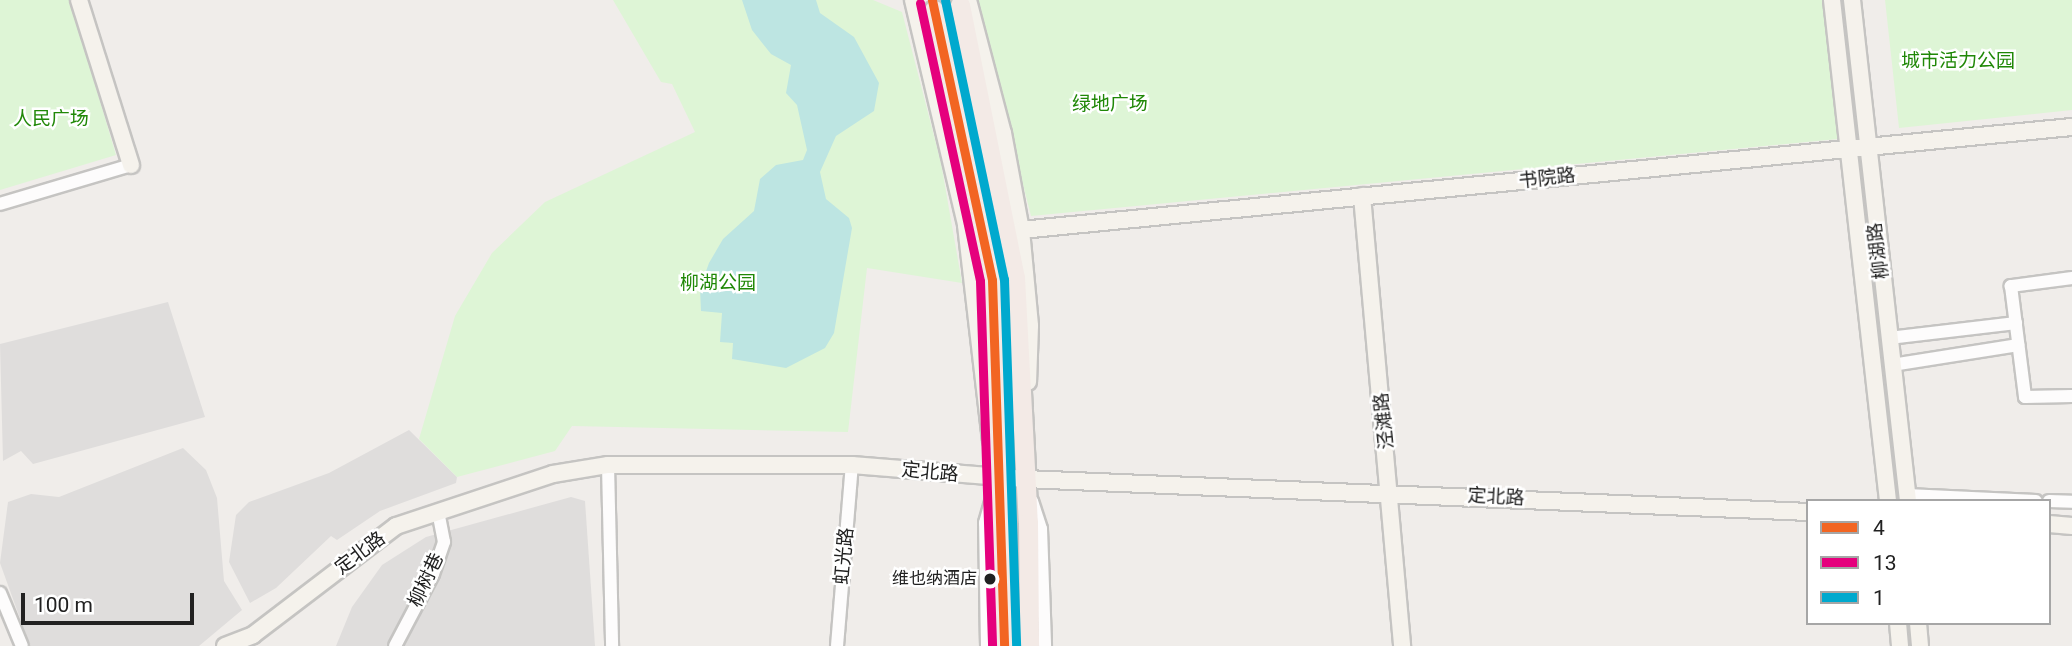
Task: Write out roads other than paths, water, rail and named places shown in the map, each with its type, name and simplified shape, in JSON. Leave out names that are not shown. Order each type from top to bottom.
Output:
[{"type":"main road","points":[[964,2],[1015,277],[1025,479],[1029,646]]},
{"type":"main road","points":[[934,10],[992,280],[1004,646]]},
{"type":"street","points":[[0,204],[131,165],[79,0]]},
{"type":"street","points":[[913,0],[966,225],[984,406],[999,478],[985,523],[987,646]]},
{"type":"street","name":"柳湖路","points":[[1832,0],[1888,499]]},
{"type":"street","name":"柳湖路","points":[[1852,0],[1866,147],[1908,498]]},
{"type":"street","points":[[964,2],[1003,133],[1021,230],[1030,326],[1025,479],[1041,529],[1045,646]]},
{"type":"street","name":"书院路","points":[[1021,230],[2072,127]]},
{"type":"street","name":"泾滩路","points":[[1362,196],[1391,493],[1402,646]]},
{"type":"street","points":[[2072,278],[2011,286],[2025,397],[2072,396]]},
{"type":"street","points":[[1889,338],[2016,323]]},
{"type":"street","points":[[1892,365],[2018,345]]},
{"type":"street","points":[[608,465],[612,646]]},
{"type":"street","name":"定北路","points":[[225,646],[253,635],[396,526],[553,474],[608,465],[852,465],[999,478],[1806,512]]},
{"type":"street","name":"虹光路","points":[[837,646],[852,465]]},
{"type":"street","points":[[1908,498],[1951,499]]},
{"type":"street","points":[[2051,501],[2072,502]]},
{"type":"street","name":"柳树巷","points":[[395,646],[433,575],[444,541],[438,512]]},
{"type":"street","points":[[2051,524],[2072,526]]},
{"type":"street","points":[[0,593],[22,646]]},
{"type":"street","points":[[1898,625],[1900,646]]},
{"type":"street","points":[[1918,625],[1920,646]]},
{"type":"water","points":[[742,0],[816,0],[820,13],[854,37],[879,83],[874,111],[836,136],[820,172],[826,199],[849,218],[852,228],[834,333],[825,348],[786,368],[732,359],[733,343],[720,342],[722,313],[701,311],[700,288],[709,263],[723,239],[754,211],[760,179],[776,165],[803,160],[807,150],[797,105],[786,93],[791,65],[771,54],[752,30]]},
{"type":"place","name":"维也纳酒店","points":[[990,579]]},
{"type":"park label","name":"城市活力公园","points":[[1958,61]]},
{"type":"park label","name":"绿地广场","points":[[1110,104]]},
{"type":"park label","name":"人民广场","points":[[51,119]]},
{"type":"park label","name":"柳湖公园","points":[[718,283]]}]
